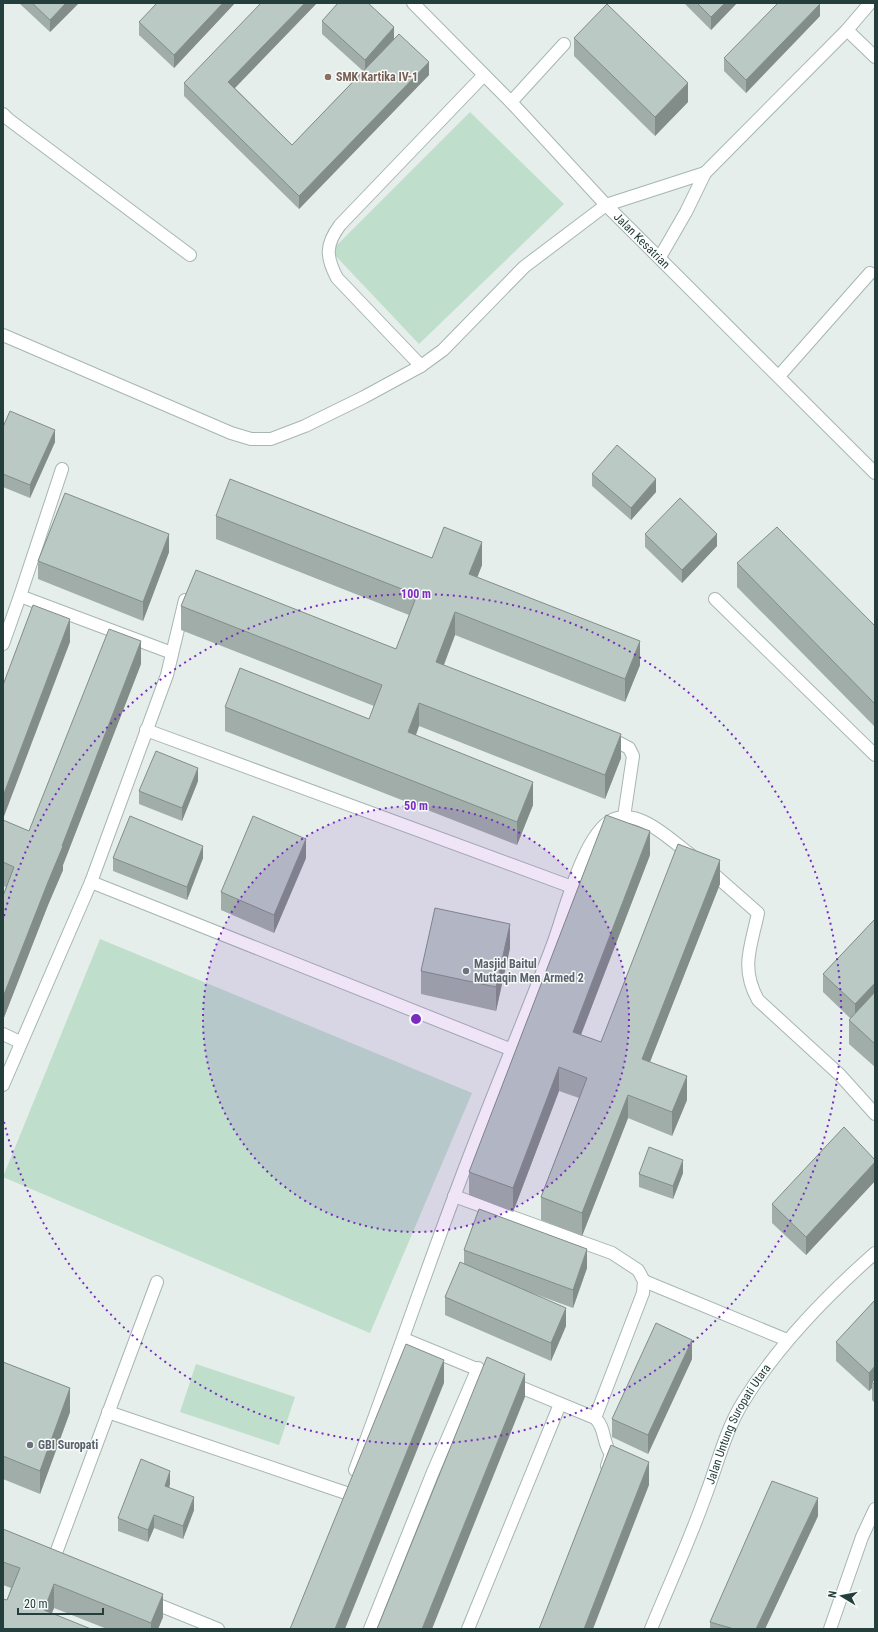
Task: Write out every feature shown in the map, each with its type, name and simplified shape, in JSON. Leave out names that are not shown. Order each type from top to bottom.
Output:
[{"type":"street","name":"Jalan Kesatrian","points":[[413,3],[511,102],[606,205],[660,257],[875,473]]},
{"type":"street","points":[[660,257],[686,212],[705,173],[847,30],[870,3]]},
{"type":"street","points":[[847,30],[875,57]]},
{"type":"street","points":[[511,102],[564,44]]},
{"type":"street","points":[[421,366],[337,278],[330,264],[328,252],[333,235],[340,225],[484,75]]},
{"type":"street","points":[[5,117],[190,255]]},
{"type":"street","points":[[3,335],[231,433],[251,439],[271,439],[305,426],[421,366],[443,350],[524,267],[606,205],[705,173]]},
{"type":"street","points":[[779,376],[870,273]]},
{"type":"street","points":[[3,644],[62,469]]},
{"type":"street","points":[[3,1085],[20,1042],[91,882],[167,675],[187,592],[193,588]]},
{"type":"street","points":[[20,596],[172,654]]},
{"type":"street","points":[[715,599],[875,755]]},
{"type":"street","points":[[146,730],[572,887]]},
{"type":"street","points":[[593,730],[629,748],[633,756],[624,817]]},
{"type":"street","points":[[341,1508],[404,1339],[454,1196],[554,943],[572,887],[589,846],[602,827],[610,821],[624,817],[636,818],[652,826],[695,857],[758,913],[747,966],[750,985],[758,1000],[840,1074],[875,1114]]},
{"type":"street","points":[[91,882],[512,1050]]},
{"type":"street","points":[[3,1034],[20,1042]]},
{"type":"street","points":[[454,1196],[612,1253],[638,1270],[644,1281],[643,1293],[595,1418]]},
{"type":"street","name":"Jalan Untung Suropati Utara","points":[[651,1629],[705,1498],[726,1438],[742,1403],[787,1340],[842,1282],[875,1253]]},
{"type":"street","points":[[644,1281],[787,1340]]},
{"type":"street","points":[[53,1561],[157,1282]]},
{"type":"street","points":[[404,1339],[478,1368],[595,1418],[602,1424],[604,1440],[612,1454],[603,1476]]},
{"type":"street","points":[[370,1629],[433,1472],[478,1368]]},
{"type":"street","points":[[468,1629],[560,1404]]},
{"type":"street","points":[[108,1412],[346,1493]]},
{"type":"street","points":[[830,1629],[862,1537],[875,1509]]},
{"type":"street","points":[[38,1556],[67,1567]]},
{"type":"street","points":[[139,1597],[218,1629]]},
{"type":"green space","points":[[470,112],[564,204],[419,344],[331,251]]},
{"type":"green space","points":[[100,939],[472,1093],[370,1333],[3,1177]]},
{"type":"green space","points":[[196,1364],[295,1397],[279,1445],[180,1412]]},
{"type":"building","points":[[32,3],[66,3],[50,20]]},
{"type":"building","points":[[157,3],[223,3],[174,55],[139,22]]},
{"type":"building","points":[[261,3],[305,3],[228,82],[292,145],[399,34],[429,62],[299,196],[184,83]]},
{"type":"building","points":[[338,3],[368,3],[394,27],[365,60],[322,21]]},
{"type":"building","points":[[697,3],[725,3],[711,17]]},
{"type":"building","points":[[778,3],[820,4],[746,80],[724,58]]},
{"type":"building","points":[[607,4],[688,83],[655,117],[574,38]]},
{"type":"building","points":[[10,411],[55,430],[30,485],[3,474],[3,427]]},
{"type":"building","points":[[617,445],[656,479],[631,508],[592,474]]},
{"type":"building","points":[[230,479],[432,558],[444,527],[482,542],[469,574],[640,641],[625,679],[455,612],[436,662],[621,734],[605,775],[419,703],[408,732],[533,782],[517,822],[225,707],[240,668],[369,719],[382,685],[181,606],[196,570],[396,649],[417,595],[216,516]]},
{"type":"building","points":[[65,493],[169,534],[143,602],[38,561]]},
{"type":"building","points":[[680,498],[717,534],[682,570],[645,534]]},
{"type":"building","points":[[777,527],[875,626],[875,704],[737,563]]},
{"type":"building","points":[[33,605],[70,619],[3,796],[3,685]]},
{"type":"building","points":[[109,629],[141,641],[63,846],[3,997],[3,896],[14,867],[3,862],[3,820],[29,831]]},
{"type":"building","points":[[156,751],[198,768],[182,808],[139,791]]},
{"type":"building","points":[[606,815],[650,831],[573,1032],[601,1042],[678,844],[720,860],[642,1059],[687,1076],[672,1112],[628,1095],[582,1213],[541,1197],[587,1078],[559,1067],[513,1188],[469,1172]]},
{"type":"building","points":[[130,816],[203,846],[187,887],[113,858]]},
{"type":"building","points":[[253,816],[306,839],[274,915],[221,892]]},
{"type":"building","points":[[435,908],[510,924],[496,987],[421,971]]},
{"type":"building","points":[[875,919],[875,983],[855,1004],[823,974]]},
{"type":"building","points":[[875,992],[875,1044],[849,1020]]},
{"type":"building","points":[[844,1127],[875,1160],[875,1162],[806,1237],[772,1204]]},
{"type":"building","points":[[649,1147],[683,1160],[673,1186],[639,1174]]},
{"type":"building","points":[[479,1209],[587,1249],[573,1290],[464,1250]]},
{"type":"building","points":[[460,1262],[566,1308],[551,1343],[445,1297]]},
{"type":"building","points":[[875,1300],[875,1366],[869,1373],[836,1342]]},
{"type":"building","points":[[656,1323],[692,1340],[648,1435],[612,1419]]},
{"type":"building","points":[[406,1344],[444,1360],[335,1629],[290,1629]]},
{"type":"building","points":[[487,1357],[525,1374],[422,1629],[377,1629]]},
{"type":"building","name":"GBI Suropati","points":[[3,1362],[70,1388],[40,1471],[3,1456]]},
{"type":"building","points":[[611,1445],[649,1462],[584,1629],[539,1629]]},
{"type":"building","points":[[141,1459],[170,1471],[165,1486],[194,1497],[183,1526],[154,1515],[148,1530],[118,1518]]},
{"type":"building","points":[[772,1481],[818,1498],[756,1629],[734,1629],[710,1622]]},
{"type":"building","points":[[3,1529],[163,1594],[151,1623],[54,1584],[44,1610],[91,1629],[3,1629],[3,1599],[7,1600],[20,1568],[3,1562]]},
{"type":"place","name":"SMK Kartika IV-1","points":[[328,77]]},
{"type":"place","name":"Masjid Baitul Muttaqin Men Armed 2","points":[[466,971]]},
{"type":"place","name":"GBI Suropati","points":[[30,1445]]}]
